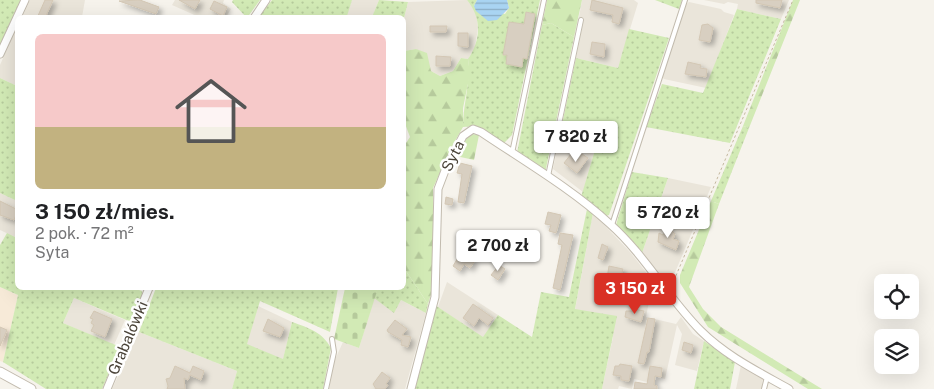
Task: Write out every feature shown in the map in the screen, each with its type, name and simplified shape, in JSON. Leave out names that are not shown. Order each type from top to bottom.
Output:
[{"type":"street","points":[[18,15],[25,0]]},
{"type":"street","points":[[256,15],[266,0]]},
{"type":"street","points":[[0,54],[15,22]]},
{"type":"street","name":"Syta","points":[[411,389],[435,297],[437,197],[442,178],[463,136],[469,130],[481,132],[612,225],[668,294],[713,342],[789,389]]},
{"type":"street","name":"Grabalówki","points":[[106,389],[148,290]]},
{"type":"street","points":[[0,372],[31,389]]},
{"type":"lane","points":[[512,153],[544,0]]},
{"type":"lane","points":[[612,225],[685,0]]},
{"type":"lane","points":[[548,178],[581,20]]},
{"type":"lane","points":[[326,389],[334,352],[332,339]]},
{"type":"lane","points":[[764,389],[767,376]]},
{"type":"path","points":[[668,294],[793,0]]},
{"type":"shaded area","points":[[30,0],[85,0],[82,15],[23,15]]},
{"type":"shaded area","points":[[175,0],[224,0],[223,3],[231,9],[227,15],[194,15],[172,5]]},
{"type":"shaded area","points":[[352,0],[379,0],[373,15],[346,15]]},
{"type":"shaded area","points":[[467,0],[476,11],[478,28],[475,48],[468,59],[461,58],[453,71],[440,76],[431,71],[416,49],[406,51],[405,15],[408,2]]},
{"type":"shaded area","points":[[582,0],[634,0],[638,3],[618,68],[576,58],[584,18],[579,17]]},
{"type":"shaded area","points":[[704,0],[789,0],[781,19],[737,9],[738,4],[728,2],[724,4]]},
{"type":"shaded area","points":[[689,2],[721,9],[734,15],[706,88],[662,77],[685,5]]},
{"type":"shaded area","points":[[15,31],[15,85],[0,78],[0,65]]},
{"type":"shaded area","points":[[560,134],[597,142],[583,192],[553,169]]},
{"type":"shaded area","points":[[668,178],[711,187],[671,282],[665,281],[641,256]]},
{"type":"shaded area","points":[[0,193],[15,200],[15,237],[0,230]]},
{"type":"shaded area","points":[[593,213],[630,252],[653,281],[646,317],[676,324],[681,317],[693,334],[704,341],[697,371],[675,365],[682,334],[677,325],[665,379],[649,375],[647,382],[634,379],[632,389],[619,386],[618,389],[602,389],[613,337],[575,310]]},
{"type":"shaded area","points":[[447,282],[498,315],[483,338],[438,307]]},
{"type":"shaded area","points":[[0,287],[18,295],[3,362],[0,361]]},
{"type":"shaded area","points":[[74,298],[125,320],[114,345],[63,323]]},
{"type":"shaded area","points":[[374,298],[394,312],[401,300],[426,313],[405,389],[329,389],[333,364],[343,342],[359,348]]},
{"type":"shaded area","points":[[258,306],[292,322],[283,360],[246,344]]},
{"type":"shaded area","points":[[139,332],[237,371],[232,389],[112,389]]},
{"type":"shaded area","points":[[741,365],[763,378],[762,386],[767,387],[767,389],[736,389]]},
{"type":"green space","points":[[0,0],[21,0],[0,45]]},
{"type":"green space","points":[[233,0],[260,0],[249,15],[244,15],[232,2]]},
{"type":"green space","points":[[272,0],[352,0],[347,15],[261,15]]},
{"type":"green space","points":[[379,0],[408,2],[405,15],[373,15]]},
{"type":"green space","points":[[467,0],[477,0],[474,6],[505,14],[509,8],[507,0],[540,0],[512,135],[504,143],[476,126],[463,127],[469,68],[468,59],[475,44],[478,29],[475,14]]},
{"type":"green space","points":[[547,0],[582,0],[574,37],[551,23],[542,25]]},
{"type":"green space","points":[[655,0],[682,0],[679,9]]},
{"type":"green space","points":[[793,0],[800,0],[749,128],[743,126]]},
{"type":"green space","points":[[737,9],[781,19],[730,143],[646,127],[662,84],[703,93]]},
{"type":"green space","points":[[551,23],[574,37],[545,173],[517,153],[542,25]]},
{"type":"green space","points":[[629,29],[669,38],[609,215],[606,216],[581,197],[597,143],[560,134],[576,58],[618,68]]},
{"type":"green space","points":[[416,49],[427,53],[431,71],[440,76],[453,71],[461,58],[468,59],[470,74],[463,108],[463,127],[451,148],[433,188],[433,288],[428,304],[406,271],[406,143],[410,137],[406,126],[406,51]]},
{"type":"green space","points":[[0,78],[15,85],[15,200],[0,193]]},
{"type":"green space","points":[[743,126],[749,128],[719,204],[711,201]]},
{"type":"green space","points":[[471,134],[479,135],[474,160],[456,156],[464,140]]},
{"type":"green space","points":[[632,172],[668,178],[641,256],[616,225]]},
{"type":"green space","points":[[711,201],[719,204],[689,287],[703,309],[721,327],[822,389],[808,389],[708,327],[680,283],[680,275]]},
{"type":"green space","points":[[587,209],[593,213],[575,309],[617,316],[602,389],[414,389],[435,305],[483,337],[498,315],[532,337],[541,292],[569,297]]},
{"type":"green space","points":[[7,233],[15,237],[15,290],[142,291],[142,296],[131,322],[74,298],[63,323],[118,346],[119,350],[102,389],[46,389],[3,362],[18,295],[0,287],[0,245]]},
{"type":"green space","points":[[406,271],[428,304],[426,313],[401,300],[394,313],[374,298],[377,290],[406,290]]},
{"type":"green space","points":[[155,290],[338,290],[330,332],[260,301],[247,344],[283,359],[292,322],[314,331],[324,338],[331,348],[323,389],[232,389],[237,371],[139,332]]},
{"type":"green space","points":[[345,290],[377,290],[359,348],[334,339]]},
{"type":"green space","points":[[704,341],[735,362],[730,389],[694,389]]},
{"type":"water","points":[[477,0],[507,0],[509,8],[497,20],[488,21],[476,11],[474,6]]},
{"type":"building","points":[[45,0],[53,0],[46,15],[38,15]]},
{"type":"building","points":[[140,0],[159,7],[156,14],[119,1]]},
{"type":"building","points":[[179,0],[200,0],[195,9]]},
{"type":"building","points":[[592,0],[623,8],[619,24],[612,22],[613,15],[590,10]]},
{"type":"building","points":[[756,0],[782,0],[780,8],[756,3]]},
{"type":"building","points":[[214,1],[227,7],[223,15],[210,9]]},
{"type":"building","points":[[526,12],[535,14],[527,59],[523,58],[522,67],[506,64],[507,55],[503,55],[509,22],[524,24]]},
{"type":"building","points":[[708,24],[713,28],[710,42],[699,40],[702,25]]},
{"type":"building","points":[[430,26],[447,26],[446,32],[430,32]]},
{"type":"building","points":[[458,33],[468,33],[468,47],[458,46]]},
{"type":"building","points":[[592,42],[605,44],[604,57],[590,54]]},
{"type":"building","points":[[436,56],[451,57],[450,66],[436,66]]},
{"type":"building","points":[[688,62],[701,65],[700,68],[707,69],[706,77],[685,74]]},
{"type":"building","points":[[571,154],[578,160],[582,154],[588,158],[577,173],[564,163]]},
{"type":"building","points":[[460,163],[472,166],[464,203],[458,202],[462,174],[457,173]]},
{"type":"building","points":[[446,197],[453,199],[452,205],[445,204]]},
{"type":"building","points":[[0,201],[15,208],[14,220],[0,215]]},
{"type":"building","points":[[548,212],[561,215],[556,233],[549,231],[551,225],[545,224]]},
{"type":"building","points":[[670,229],[675,234],[673,239],[679,241],[676,250],[658,242],[659,233],[663,235],[666,230]]},
{"type":"building","points":[[560,233],[573,235],[560,290],[553,288],[562,245],[558,244]]},
{"type":"building","points":[[602,244],[608,247],[603,260],[598,258]]},
{"type":"building","points":[[459,256],[466,261],[469,257],[475,261],[470,268],[464,264],[460,271],[453,266]]},
{"type":"building","points":[[499,265],[505,269],[498,280],[491,275]]},
{"type":"building","points":[[609,266],[623,269],[620,281],[607,278]]},
{"type":"building","points":[[646,281],[652,282],[648,298],[642,297]]},
{"type":"building","points":[[473,304],[493,318],[488,325],[479,318],[474,326],[463,318]]},
{"type":"building","points":[[634,309],[644,311],[641,322],[625,317],[626,311],[633,311]]},
{"type":"building","points":[[94,311],[112,319],[105,337],[91,331],[94,325],[91,323],[93,319],[90,318]]},
{"type":"building","points":[[648,318],[655,319],[649,352],[647,352],[644,364],[638,363]]},
{"type":"building","points":[[268,319],[284,328],[280,337],[263,331]]},
{"type":"building","points":[[395,320],[407,329],[402,335],[411,337],[408,347],[401,345],[402,340],[387,330]]},
{"type":"building","points":[[0,327],[7,330],[0,346]]},
{"type":"building","points":[[684,342],[693,345],[691,353],[682,350]]},
{"type":"building","points":[[620,364],[632,366],[629,381],[621,380],[621,376],[613,375],[615,366]]},
{"type":"building","points":[[175,366],[190,373],[193,366],[204,371],[201,380],[190,375],[188,380],[184,378],[185,389],[167,389],[166,379],[170,378]]},
{"type":"building","points":[[650,366],[662,368],[661,377],[655,376],[654,385],[657,386],[657,389],[634,389],[635,382],[647,384]]},
{"type":"building","points":[[382,372],[390,378],[386,384],[388,385],[385,389],[376,389],[373,384]]}]
